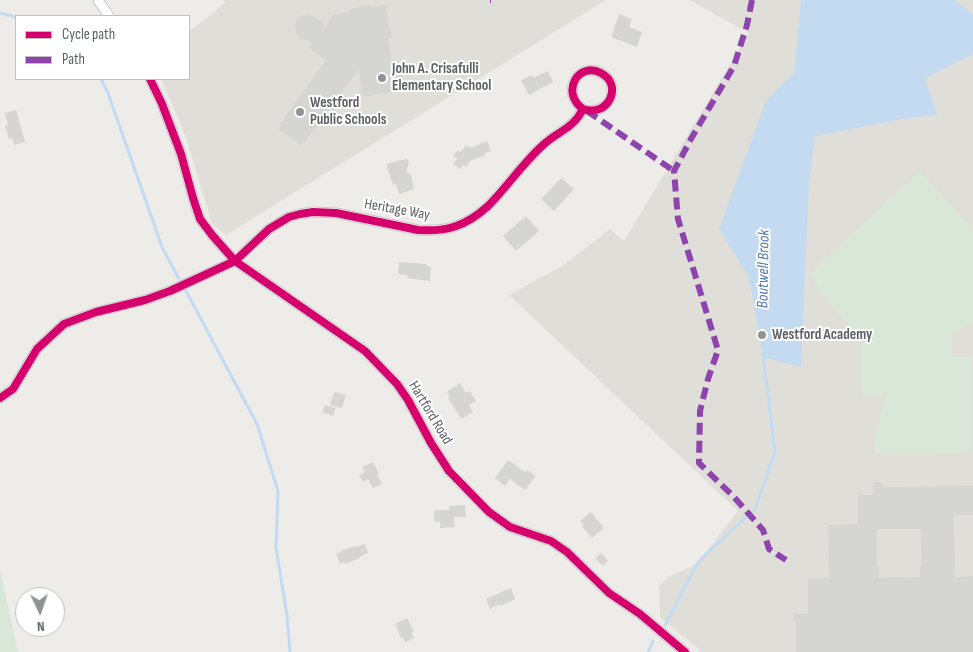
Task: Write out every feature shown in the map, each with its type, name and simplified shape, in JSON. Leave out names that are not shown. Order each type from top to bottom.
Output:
[{"type":"street","points":[[98,0],[108,15]]},
{"type":"street","points":[[591,71],[600,72],[610,81],[611,98],[599,110],[583,109],[572,96],[572,87],[576,79],[583,73],[591,71]]},
{"type":"street","name":"Hartford Road","points":[[150,80],[181,154],[200,219],[235,261],[365,351],[397,384],[449,471],[489,512],[510,527],[551,541],[567,552],[609,593],[640,614],[685,652]]},
{"type":"street","name":"Heritage Way","points":[[0,398],[13,389],[36,349],[64,324],[96,312],[144,300],[170,291],[235,261],[269,229],[289,217],[313,212],[336,213],[418,230],[438,231],[464,224],[480,214],[542,145],[575,122],[583,109]]},
{"type":"shaded area","name":"Westford Public Schools","points":[[223,0],[606,0],[226,235],[212,224],[187,141],[161,80],[190,80],[190,31],[225,3]]},
{"type":"shaded area","name":"Westford Academy","points":[[689,0],[973,0],[973,652],[699,652],[698,648],[660,618],[659,586],[668,577],[697,564],[738,511],[509,295],[564,265],[610,229],[624,241],[749,33]]},
{"type":"green space","points":[[920,171],[973,229],[973,321],[961,329],[952,332],[952,357],[972,357],[972,447],[965,453],[875,454],[878,424],[888,396],[861,396],[861,332],[850,326],[830,304],[809,274]]},
{"type":"green space","points":[[0,570],[18,652],[0,652]]},
{"type":"water","points":[[801,0],[955,0],[973,15],[973,54],[925,78],[937,115],[907,118],[815,136],[809,183],[801,367],[763,357],[749,277],[719,229],[766,101],[794,73]]},
{"type":"building","name":"John A. Crisafulli Elementary School","points":[[370,5],[370,7],[386,5],[392,39],[388,39],[392,64],[401,63],[405,90],[362,97],[359,69],[301,145],[279,130],[282,125],[280,124],[326,60],[309,48],[312,43],[300,38],[296,33],[295,26],[297,20],[302,15],[309,14],[316,17],[325,27],[333,15],[350,12],[349,9]]},
{"type":"building","points":[[619,14],[632,19],[629,27],[642,32],[637,47],[611,37]]},
{"type":"building","points":[[548,71],[553,82],[529,95],[521,80],[532,75],[533,78]]},
{"type":"building","points":[[16,110],[25,142],[14,145],[12,138],[9,139],[5,126],[8,125],[5,113]]},
{"type":"building","points":[[487,141],[491,151],[470,161],[466,167],[463,165],[460,169],[453,164],[457,159],[453,156],[458,150],[460,152],[467,145],[470,148]]},
{"type":"building","points":[[405,159],[408,160],[409,164],[406,171],[412,176],[414,189],[399,194],[396,184],[393,185],[386,164]]},
{"type":"building","points":[[561,178],[574,189],[554,211],[541,199]]},
{"type":"building","points":[[526,216],[539,231],[516,251],[503,236]]},
{"type":"building","points":[[399,262],[426,264],[426,266],[431,267],[430,281],[407,278],[407,275],[398,274]]},
{"type":"building","points":[[460,383],[466,393],[470,391],[476,401],[469,405],[473,412],[461,419],[448,398],[450,397],[447,392]]},
{"type":"building","points":[[334,392],[346,395],[342,408],[330,405]]},
{"type":"building","points":[[325,405],[336,408],[333,416],[322,412]]},
{"type":"building","points":[[508,460],[525,472],[527,470],[536,476],[525,490],[510,479],[505,486],[495,478]]},
{"type":"building","points":[[373,462],[382,484],[373,488],[368,479],[363,482],[359,475],[365,472],[362,467]]},
{"type":"building","points":[[873,482],[882,482],[882,487],[973,486],[973,515],[954,515],[955,577],[973,576],[973,652],[796,652],[796,622],[794,622],[794,614],[808,614],[808,578],[829,578],[828,525],[858,524],[858,495],[873,495]],"holes":[[[877,529],[921,529],[922,566],[920,566],[920,577],[879,578],[879,567],[877,567]]]},
{"type":"building","points":[[465,505],[466,517],[454,517],[455,527],[440,528],[440,522],[434,522],[434,510],[449,510],[449,506]]},
{"type":"building","points":[[591,512],[604,528],[592,538],[580,521]]},
{"type":"building","points":[[365,544],[368,553],[345,564],[344,562],[340,564],[336,554]]},
{"type":"building","points":[[601,553],[608,561],[603,566],[595,558]]},
{"type":"building","points":[[511,588],[515,599],[490,609],[486,599]]},
{"type":"building","points":[[407,618],[414,632],[411,633],[414,638],[405,642],[403,637],[401,638],[395,624]]},
{"type":"waterway","points":[[0,13],[15,17]]},
{"type":"waterway","points":[[102,80],[108,93],[162,247],[179,279]]},
{"type":"waterway","points":[[186,291],[257,424],[278,491],[276,548],[287,615],[290,652]]},
{"type":"waterway","name":"Boutwell Brook","points":[[665,625],[697,564],[755,509],[775,452],[763,355]]},
{"type":"waterway","name":"Boutwell Brook","points":[[648,652],[653,641]]},
{"type":"marked path","points":[[752,0],[747,25],[734,66],[674,171],[678,219],[718,350],[700,411],[699,463],[734,497],[763,530],[769,549],[786,560]]},
{"type":"marked path","points":[[587,111],[674,171]]},
{"type":"cycle path","points":[[0,398],[13,389],[37,349],[64,324],[96,312],[145,300],[170,291],[235,261],[269,229],[289,217],[313,212],[336,213],[418,230],[447,229],[464,223],[488,206],[536,152],[575,121],[583,109],[592,111],[606,105],[612,92],[611,85],[608,78],[593,70],[585,71],[579,75],[573,87],[573,95],[576,102],[583,109]]},
{"type":"cycle path","points":[[150,80],[181,154],[200,219],[235,261],[365,351],[397,384],[449,471],[489,512],[510,527],[551,541],[567,552],[609,593],[640,614],[685,652]]},
{"type":"place","name":"John A. Crisafulli Elementary School","points":[[382,78]]},
{"type":"place","name":"Westford Public Schools","points":[[300,112]]},
{"type":"place","name":"Westford Academy","points":[[762,335]]}]
